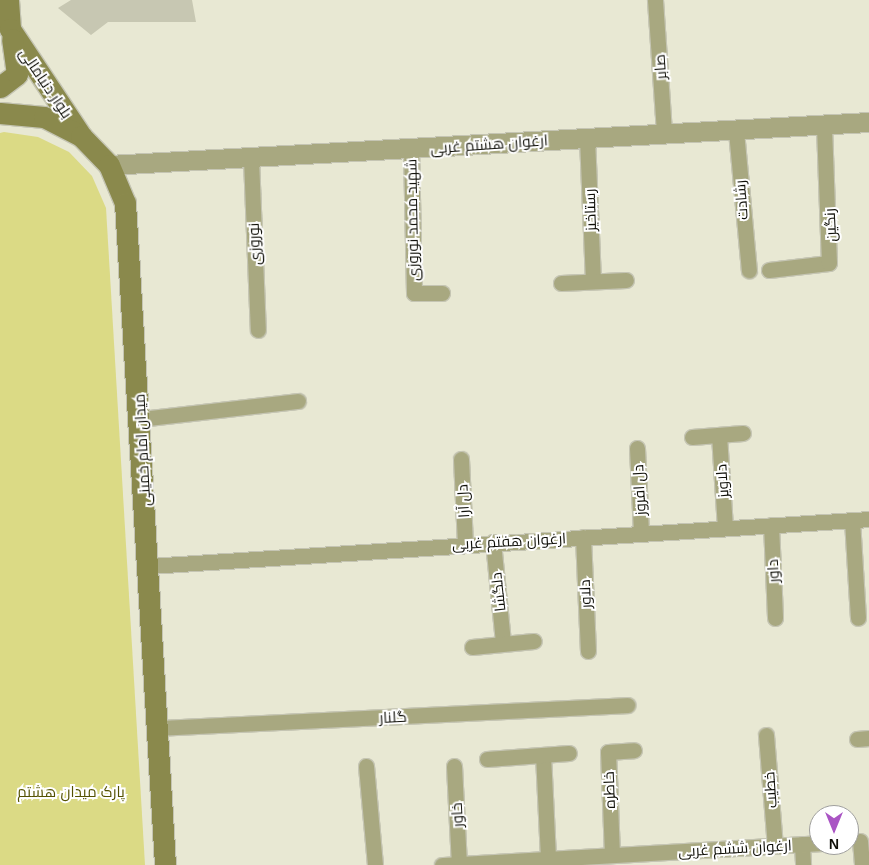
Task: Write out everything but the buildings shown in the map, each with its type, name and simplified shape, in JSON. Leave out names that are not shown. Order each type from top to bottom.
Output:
[{"type":"main road","name":"بلوار دنیامالی","points":[[8,0],[10,29],[81,136]]},
{"type":"main road","points":[[0,86],[17,74],[10,29]]},
{"type":"main road","name":"میدان امام خمینی","points":[[0,113],[44,117],[81,136],[109,165],[119,183],[128,222],[165,865]]},
{"type":"street","name":"صابر","points":[[655,0],[664,133]]},
{"type":"street","name":"ارغوان هشتم غربی","points":[[109,165],[251,159],[869,122]]},
{"type":"street","name":"رنگین","points":[[769,270],[829,263],[824,125]]},
{"type":"street","name":"رشادت","points":[[736,130],[749,270]]},
{"type":"street","name":"رستاخیز","points":[[588,138],[593,281]]},
{"type":"street","name":"شهید محمد نوروزی","points":[[411,149],[414,293],[442,293]]},
{"type":"street","name":"نوروزی","points":[[251,159],[258,330]]},
{"type":"street","points":[[561,283],[626,280]]},
{"type":"street","points":[[140,419],[298,400]]},
{"type":"street","points":[[692,437],[743,433]]},
{"type":"street","name":"دلاویز","points":[[719,435],[725,527]]},
{"type":"street","name":"دل افروز","points":[[637,448],[641,532]]},
{"type":"street","name":"دل آرا","points":[[461,459],[465,544]]},
{"type":"street","name":"ارغوان هفتم غربی","points":[[149,566],[641,532],[869,519]]},
{"type":"street","points":[[852,520],[858,618]]},
{"type":"street","name":"داور","points":[[771,525],[775,618]]},
{"type":"street","name":"دلاور","points":[[583,537],[588,651]]},
{"type":"street","name":"دلگشا","points":[[493,542],[503,643]]},
{"type":"street","points":[[472,647],[534,641]]},
{"type":"street","name":"گلنار","points":[[158,728],[627,705]]},
{"type":"street","name":"خطیب","points":[[766,735],[775,846]]},
{"type":"street","name":"خاطره","points":[[612,855],[608,752],[634,750]]},
{"type":"street","points":[[487,759],[569,753]]},
{"type":"street","points":[[543,755],[548,859]]},
{"type":"street","points":[[366,766],[375,865]]},
{"type":"street","name":"خاور","points":[[454,766],[459,864]]},
{"type":"street","points":[[859,841],[862,865]]},
{"type":"street","points":[[802,844],[803,865]]},
{"type":"street","name":"ارغوان ششم غربی","points":[[442,865],[548,859],[576,861],[612,855],[688,858],[775,846],[809,844]]},
{"type":"green space","name":"پارک میدان هشتم","points":[[0,133],[38,137],[69,152],[92,176],[106,208],[145,865],[0,865]]}]
